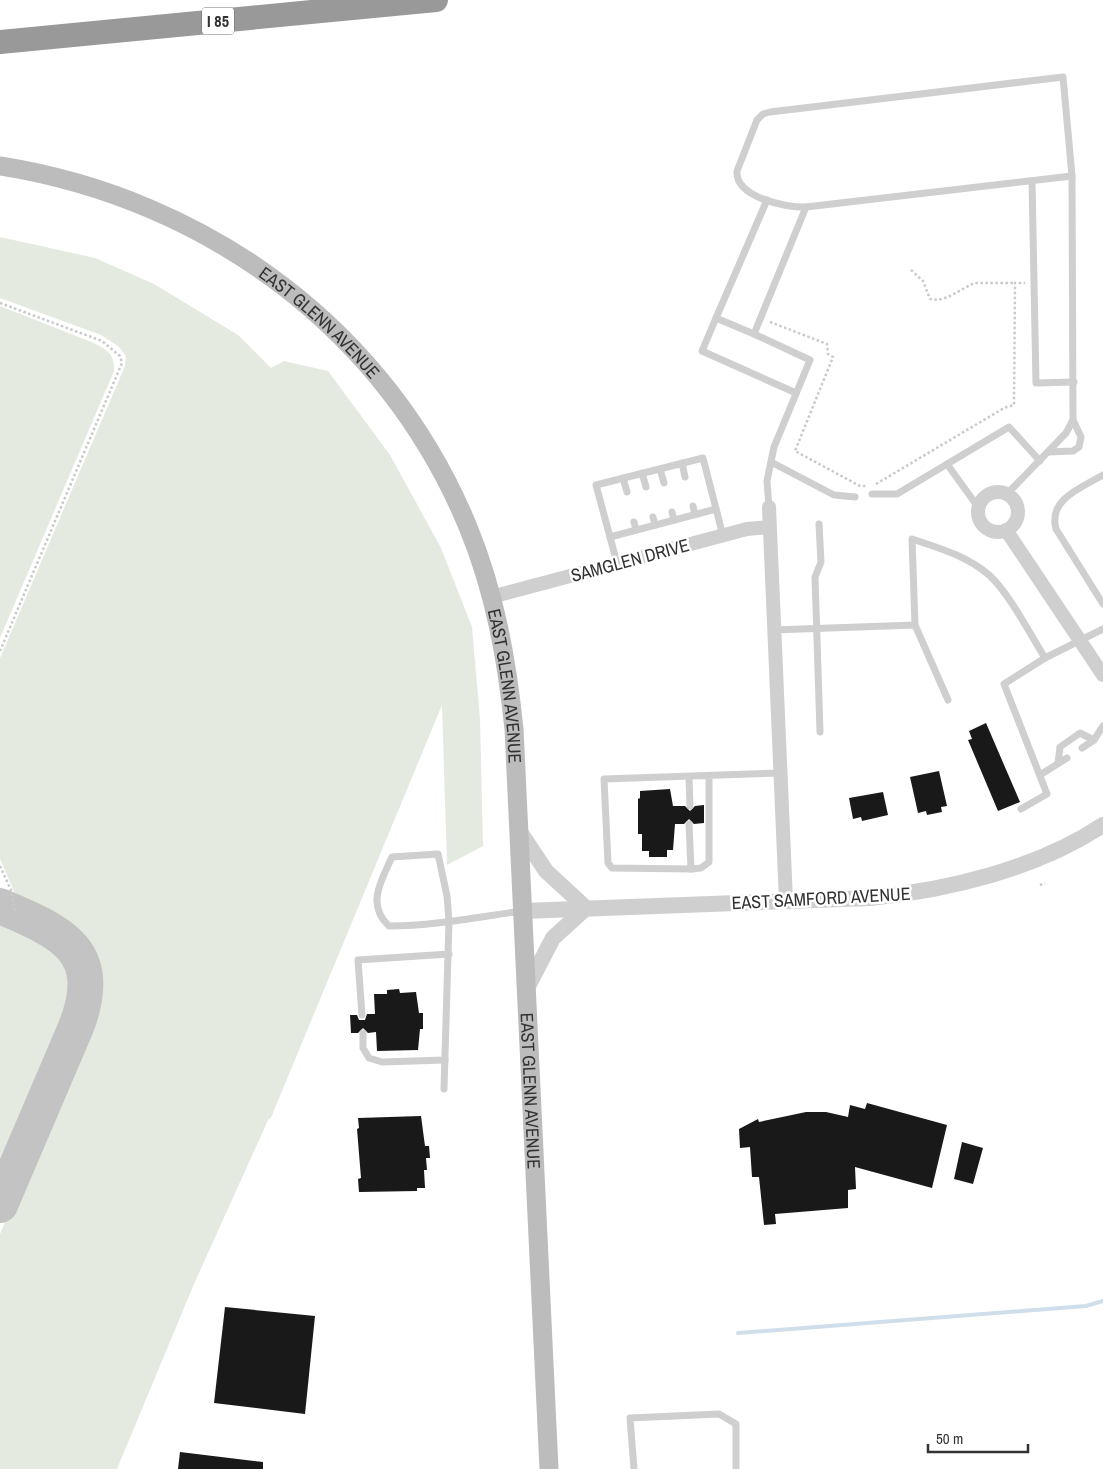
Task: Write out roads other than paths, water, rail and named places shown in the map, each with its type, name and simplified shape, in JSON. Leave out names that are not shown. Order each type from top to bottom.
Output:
[{"type":"highway","name":"I 85","points":[[0,42],[436,0]]},
{"type":"main road","name":"EAST GLENN AVENUE","points":[[0,166],[60,177],[93,186],[157,210],[248,259],[305,303],[368,366],[425,443],[469,528],[491,596],[510,693],[515,738],[549,1469]]},
{"type":"street","points":[[996,491],[1007,494],[1014,499],[1018,512],[1014,524],[1006,530],[997,532],[984,527],[978,515],[978,507],[984,497],[996,491]]},
{"type":"street","points":[[769,507],[778,773],[786,901]]},
{"type":"street","name":"SAMGLEN DRIVE","points":[[491,596],[747,529],[770,527]]},
{"type":"street","points":[[1006,530],[1103,675]]},
{"type":"street","name":"EAST SAMFORD AVENUE","points":[[523,911],[870,898],[918,893],[960,883],[1045,855],[1086,836],[1103,825]]},
{"type":"street","points":[[518,829],[546,871],[586,908],[553,938],[526,990]]},
{"type":"lane","points":[[1007,494],[1066,433],[1073,420],[1072,176],[1063,77],[763,114],[754,127],[737,171],[736,178],[740,185],[767,200],[792,208],[1072,176]]},
{"type":"lane","points":[[1032,181],[1036,383],[1074,382]]},
{"type":"lane","points":[[767,200],[702,351],[796,393]]},
{"type":"lane","points":[[754,334],[806,207]]},
{"type":"lane","points":[[716,318],[810,360],[774,447],[767,481],[769,507]]},
{"type":"lane","points":[[1048,452],[1073,451],[1079,447],[1081,436],[1073,420]]},
{"type":"lane","points":[[872,494],[897,494],[1009,427],[1040,461]]},
{"type":"lane","points":[[616,563],[596,485],[642,473],[703,458],[723,536]]},
{"type":"lane","points":[[771,462],[834,495],[855,497]]},
{"type":"lane","points":[[682,463],[685,477]]},
{"type":"lane","points":[[947,464],[978,507]]},
{"type":"lane","points":[[660,469],[664,483]]},
{"type":"lane","points":[[642,473],[646,487]]},
{"type":"lane","points":[[1103,475],[1062,500],[1056,508],[1053,519],[1056,529],[1103,604]]},
{"type":"lane","points":[[623,478],[627,492]]},
{"type":"lane","points":[[693,506],[695,514]]},
{"type":"lane","points":[[610,537],[716,509]]},
{"type":"lane","points":[[672,512],[674,520]]},
{"type":"lane","points":[[653,517],[655,525]]},
{"type":"lane","points":[[634,522],[636,530]]},
{"type":"lane","points":[[819,524],[821,562],[815,578],[815,629],[820,732]]},
{"type":"lane","points":[[948,700],[915,626],[912,539],[954,553],[989,575],[1004,594],[1045,658]]},
{"type":"lane","points":[[773,630],[915,626]]},
{"type":"lane","points":[[1021,809],[1047,794],[1004,684],[1045,658],[1103,629]]},
{"type":"lane","points":[[1082,748],[1094,740],[1103,726]]},
{"type":"lane","points":[[1058,764],[1060,747],[1080,733],[1094,740]]},
{"type":"lane","points":[[1040,775],[1067,758]]},
{"type":"lane","points":[[709,776],[709,862],[701,868],[691,869],[612,868],[608,863],[604,779],[778,773]]},
{"type":"lane","points":[[689,777],[690,806]]},
{"type":"lane","points":[[690,824],[691,869]]},
{"type":"lane","points":[[444,1089],[449,921],[447,896],[438,854],[392,857],[379,885],[376,900],[382,920],[389,926],[449,921],[523,911]]},
{"type":"lane","points":[[362,1014],[358,960],[449,954]]},
{"type":"lane","points":[[363,1033],[363,1048],[369,1058],[382,1062],[445,1060]]},
{"type":"lane","points":[[634,1469],[630,1418],[719,1414],[736,1424],[736,1469]]},
{"type":"waterway","points":[[738,1333],[1086,1306],[1103,1301]]}]
